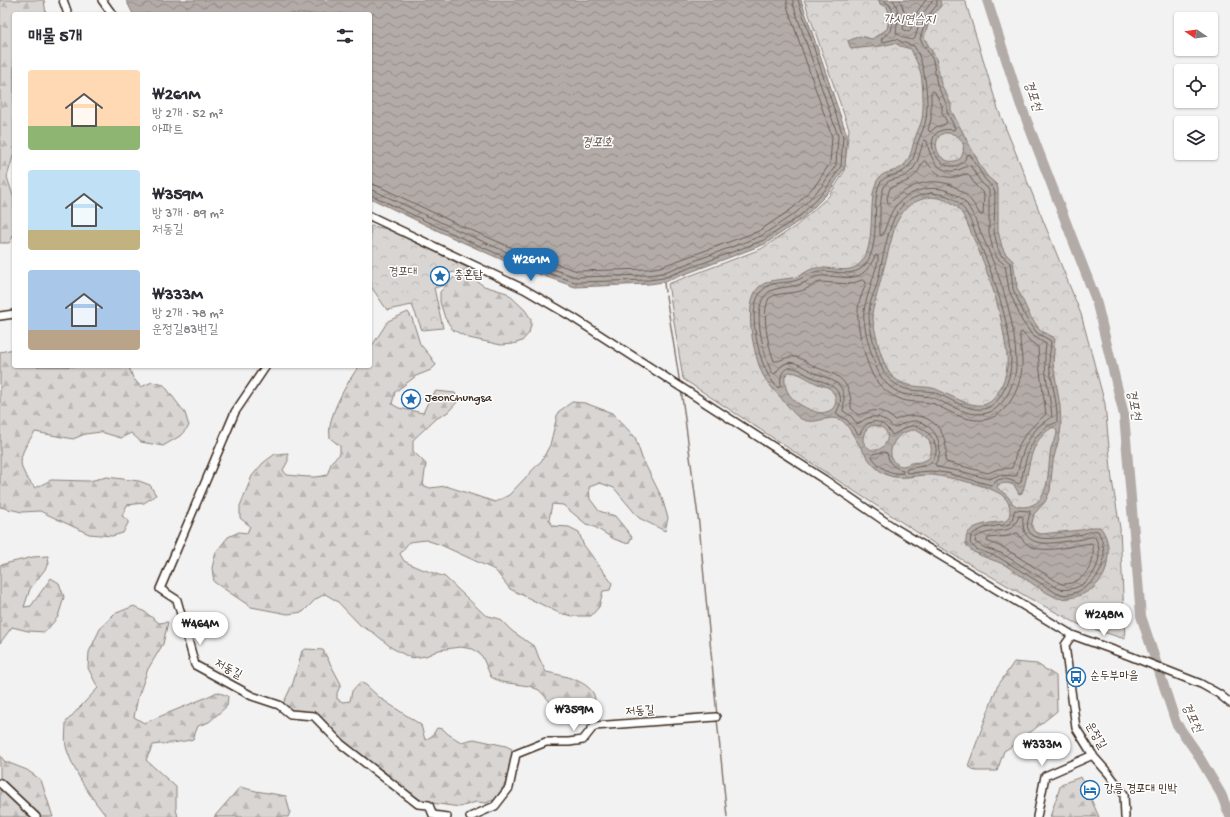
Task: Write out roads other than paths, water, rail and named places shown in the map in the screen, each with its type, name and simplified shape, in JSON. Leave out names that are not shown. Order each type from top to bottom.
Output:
[{"type":"street","points":[[63,0],[67,12]]},
{"type":"street","points":[[102,0],[111,12]]},
{"type":"street","points":[[372,217],[524,289],[572,317],[818,476],[893,527],[1072,635],[1201,684],[1220,694],[1230,703]]},
{"type":"street","points":[[0,316],[12,314]]},
{"type":"street","name":"저동길","points":[[265,368],[235,412],[160,589],[177,600],[195,665],[252,696],[279,705],[290,714],[314,716],[341,744],[418,804],[429,805],[433,815],[447,817]]},
{"type":"street","name":"운정길","points":[[1072,635],[1065,645],[1076,728],[1093,755],[1124,794],[1125,817]]},
{"type":"street","name":"저동길","points":[[470,817],[495,806],[509,788],[516,754],[546,742],[569,742],[583,740],[594,726],[716,717]]},
{"type":"street","points":[[1037,817],[1045,776],[1093,755]]},
{"type":"street","points":[[0,783],[36,817]]},
{"type":"water","name":"경포호","points":[[126,0],[801,0],[847,135],[845,167],[829,192],[802,219],[765,244],[664,282],[575,287],[516,266],[372,199],[372,12],[132,12]]},
{"type":"water","name":"가시연습지","points":[[879,0],[940,0],[941,6],[930,18],[924,38],[936,58],[941,84],[951,104],[951,110],[981,167],[987,176],[997,185],[998,231],[1005,253],[1013,261],[1017,288],[1030,316],[1040,330],[1055,339],[1053,363],[1060,406],[1061,426],[1053,461],[1050,491],[1045,502],[1034,514],[1032,527],[1034,531],[1041,534],[1081,530],[1093,527],[1100,527],[1102,530],[1106,537],[1108,549],[1107,566],[1105,572],[1097,584],[1085,593],[1078,596],[1071,598],[1057,598],[1037,587],[1005,565],[978,554],[968,547],[966,544],[967,534],[975,527],[988,523],[1006,521],[1009,518],[1010,507],[1007,500],[999,493],[981,486],[939,476],[926,475],[892,477],[881,472],[863,452],[848,427],[841,420],[830,418],[808,421],[803,420],[796,415],[768,383],[763,375],[756,356],[750,317],[754,295],[759,287],[774,280],[799,276],[811,269],[826,268],[843,270],[857,266],[863,260],[870,241],[873,195],[877,180],[884,174],[900,168],[908,160],[923,114],[922,79],[919,67],[911,49],[895,43],[851,49],[848,41],[860,36],[872,39],[887,29],[890,15],[887,7],[880,4]],"holes":[[[944,133],[950,133],[961,140],[964,149],[960,159],[953,161],[946,160],[941,157],[936,147],[939,136]],[[930,197],[938,198],[949,201],[958,208],[967,222],[997,302],[1003,329],[1007,363],[1001,388],[994,398],[986,404],[975,405],[956,399],[934,388],[904,384],[894,378],[882,358],[872,313],[895,226],[901,214],[908,206],[917,201]],[[789,372],[793,372],[829,388],[834,394],[836,402],[835,405],[833,408],[824,413],[805,408],[788,393],[785,376]],[[874,425],[883,428],[887,433],[885,445],[880,449],[874,450],[868,448],[863,441],[864,435],[869,427]],[[1053,427],[1056,429],[1057,434],[1051,448],[1044,493],[1033,505],[1024,507],[1017,506],[997,486],[1009,483],[1016,488],[1019,494],[1022,493],[1031,457],[1038,440]],[[915,430],[922,434],[928,439],[931,445],[931,453],[929,458],[922,462],[911,463],[903,466],[896,464],[892,460],[891,454],[894,441],[906,432]]]},
{"type":"waterway","name":"경포천","points":[[987,0],[1020,103],[1096,300],[1124,415],[1141,616],[1176,723],[1195,750],[1221,794],[1230,816]]},
{"type":"waterway","points":[[664,282],[665,292]]},
{"type":"waterway","points":[[666,296],[680,384]]},
{"type":"waterway","points":[[681,389],[699,524],[717,716]]},
{"type":"waterway","points":[[717,719],[727,817]]},
{"type":"place","name":"충혼탑","points":[[440,276]]},
{"type":"place","name":"JeonChungsa","points":[[411,399]]},
{"type":"place","name":"순두부마을","points":[[1076,677]]},
{"type":"place","name":"강릉 경포대 민박","points":[[1090,790]]},
{"type":"park label","name":"경포대","points":[[403,273]]}]
